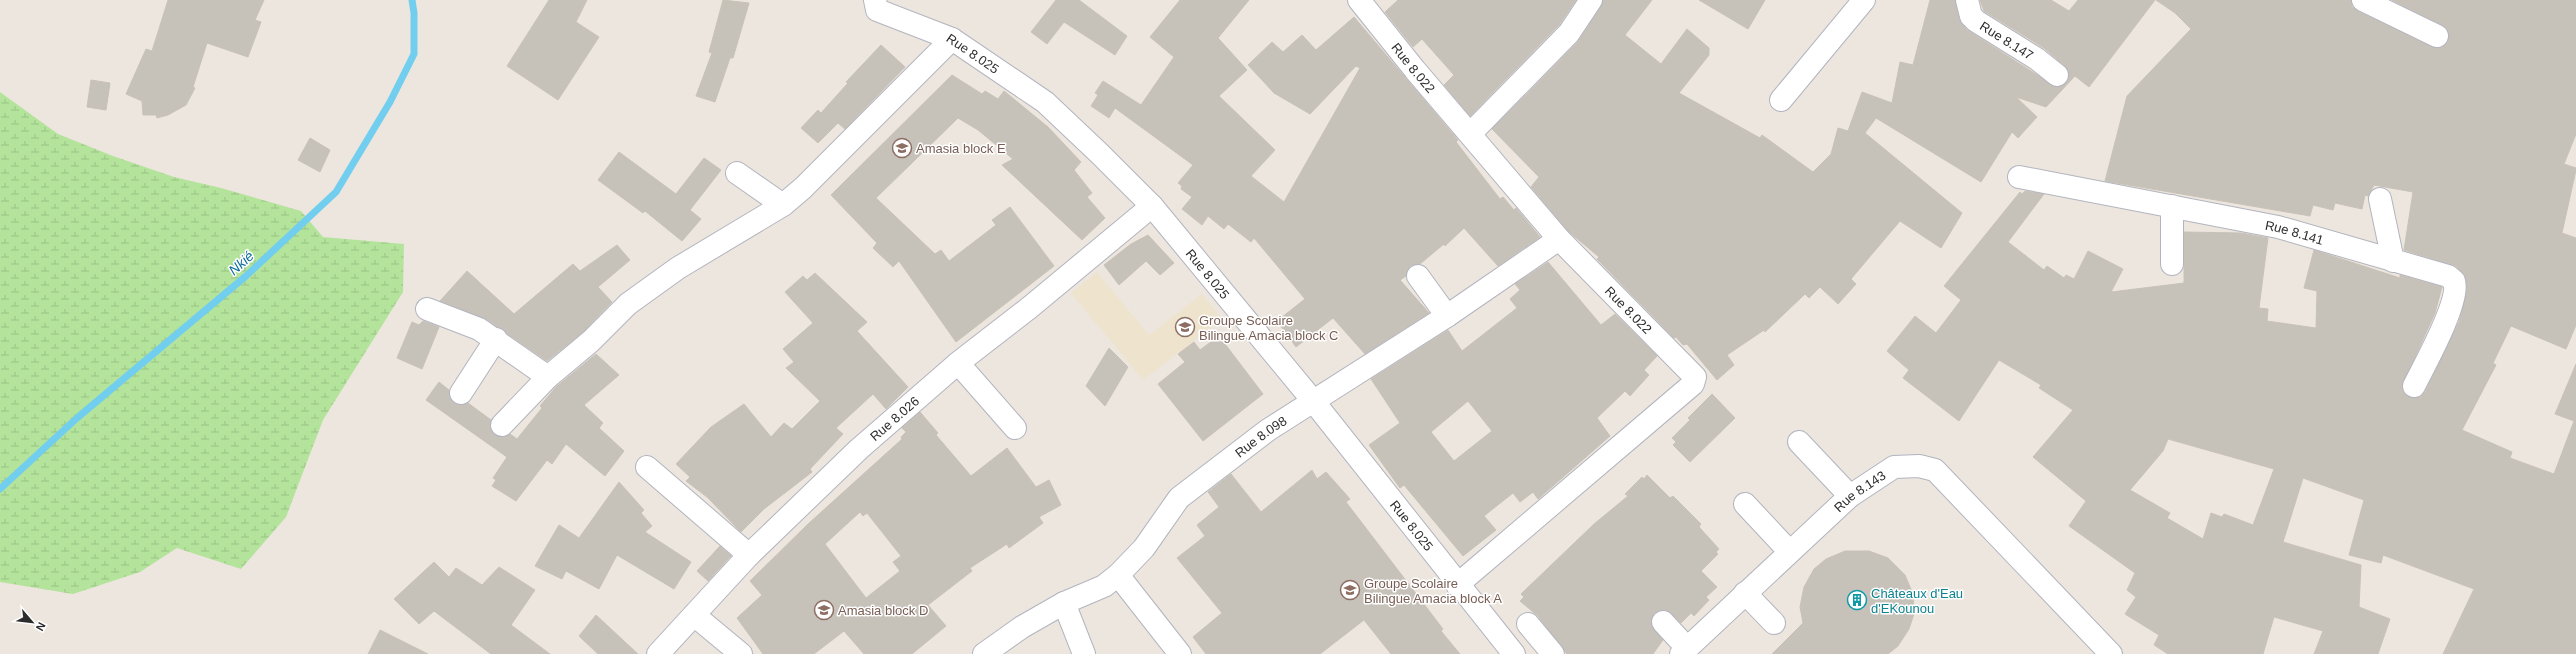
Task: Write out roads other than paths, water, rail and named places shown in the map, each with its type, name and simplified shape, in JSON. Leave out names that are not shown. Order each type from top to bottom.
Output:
[{"type":"street","name":"Rue 8.025","points":[[875,0],[877,10],[952,39],[1045,102],[1152,206],[1314,402],[1457,585],[1514,654]]},
{"type":"street","name":"Rue 8.022","points":[[1359,0],[1415,70],[1471,133],[1491,161],[1559,239],[1694,375],[1695,380],[1457,585]]},
{"type":"street","points":[[1471,133],[1569,33],[1591,0]]},
{"type":"street","points":[[1781,100],[1864,0]]},
{"type":"street","name":"Rue 8.147","points":[[1967,0],[1970,16],[2037,59],[2057,75]]},
{"type":"street","points":[[2363,0],[2437,36]]},
{"type":"street","points":[[502,425],[548,377],[591,341],[628,304],[652,286],[783,205],[803,188],[952,39]]},
{"type":"street","points":[[737,173],[783,205]]},
{"type":"street","name":"Rue 8.141","points":[[2019,177],[2278,227],[2448,276],[2455,284],[2439,338],[2414,386]]},
{"type":"street","points":[[2380,199],[2394,261]]},
{"type":"street","name":"Rue 8.026","points":[[658,654],[749,555],[859,449],[958,363],[1029,308],[1152,206]]},
{"type":"street","points":[[2172,206],[2172,264]]},
{"type":"street","name":"Rue 8.098","points":[[984,654],[1022,627],[1064,603],[1104,586],[1118,575],[1144,548],[1179,498],[1268,430],[1447,316],[1559,239]]},
{"type":"street","points":[[1418,276],[1447,316]]},
{"type":"street","points":[[427,308],[472,325],[496,339],[548,377]]},
{"type":"street","points":[[461,393],[496,339]]},
{"type":"street","points":[[958,363],[1016,428]]},
{"type":"street","points":[[1800,442],[1850,496]]},
{"type":"street","points":[[647,466],[749,555]]},
{"type":"street","name":"Rue 8.143","points":[[1684,651],[1789,551],[1850,496],[1894,467],[1919,466],[1935,470],[2111,654]]},
{"type":"street","points":[[1745,504],[1789,551]]},
{"type":"street","points":[[1118,575],[1180,654]]},
{"type":"street","points":[[1745,593],[1774,623]]},
{"type":"street","points":[[1064,603],[1084,654]]},
{"type":"street","points":[[694,615],[741,654]]},
{"type":"street","points":[[1663,622],[1684,651]]},
{"type":"street","points":[[1528,624],[1553,654]]},
{"type":"waterway","name":"Nkié","points":[[0,489],[77,418],[246,276],[336,192],[390,102],[414,54],[414,13],[412,0]]},
{"type":"place","name":"Amasia block E","points":[[902,148]]},
{"type":"place","name":"Groupe Scolaire Bilingue Amacia block C","points":[[1185,327]]},
{"type":"place","name":"Groupe Scolaire Bilingue Amacia block A","points":[[1350,590]]},
{"type":"place","name":"Châteaux d'Eau d'EKounou","points":[[1857,600]]},
{"type":"place","name":"Amasia block D","points":[[824,610]]}]
